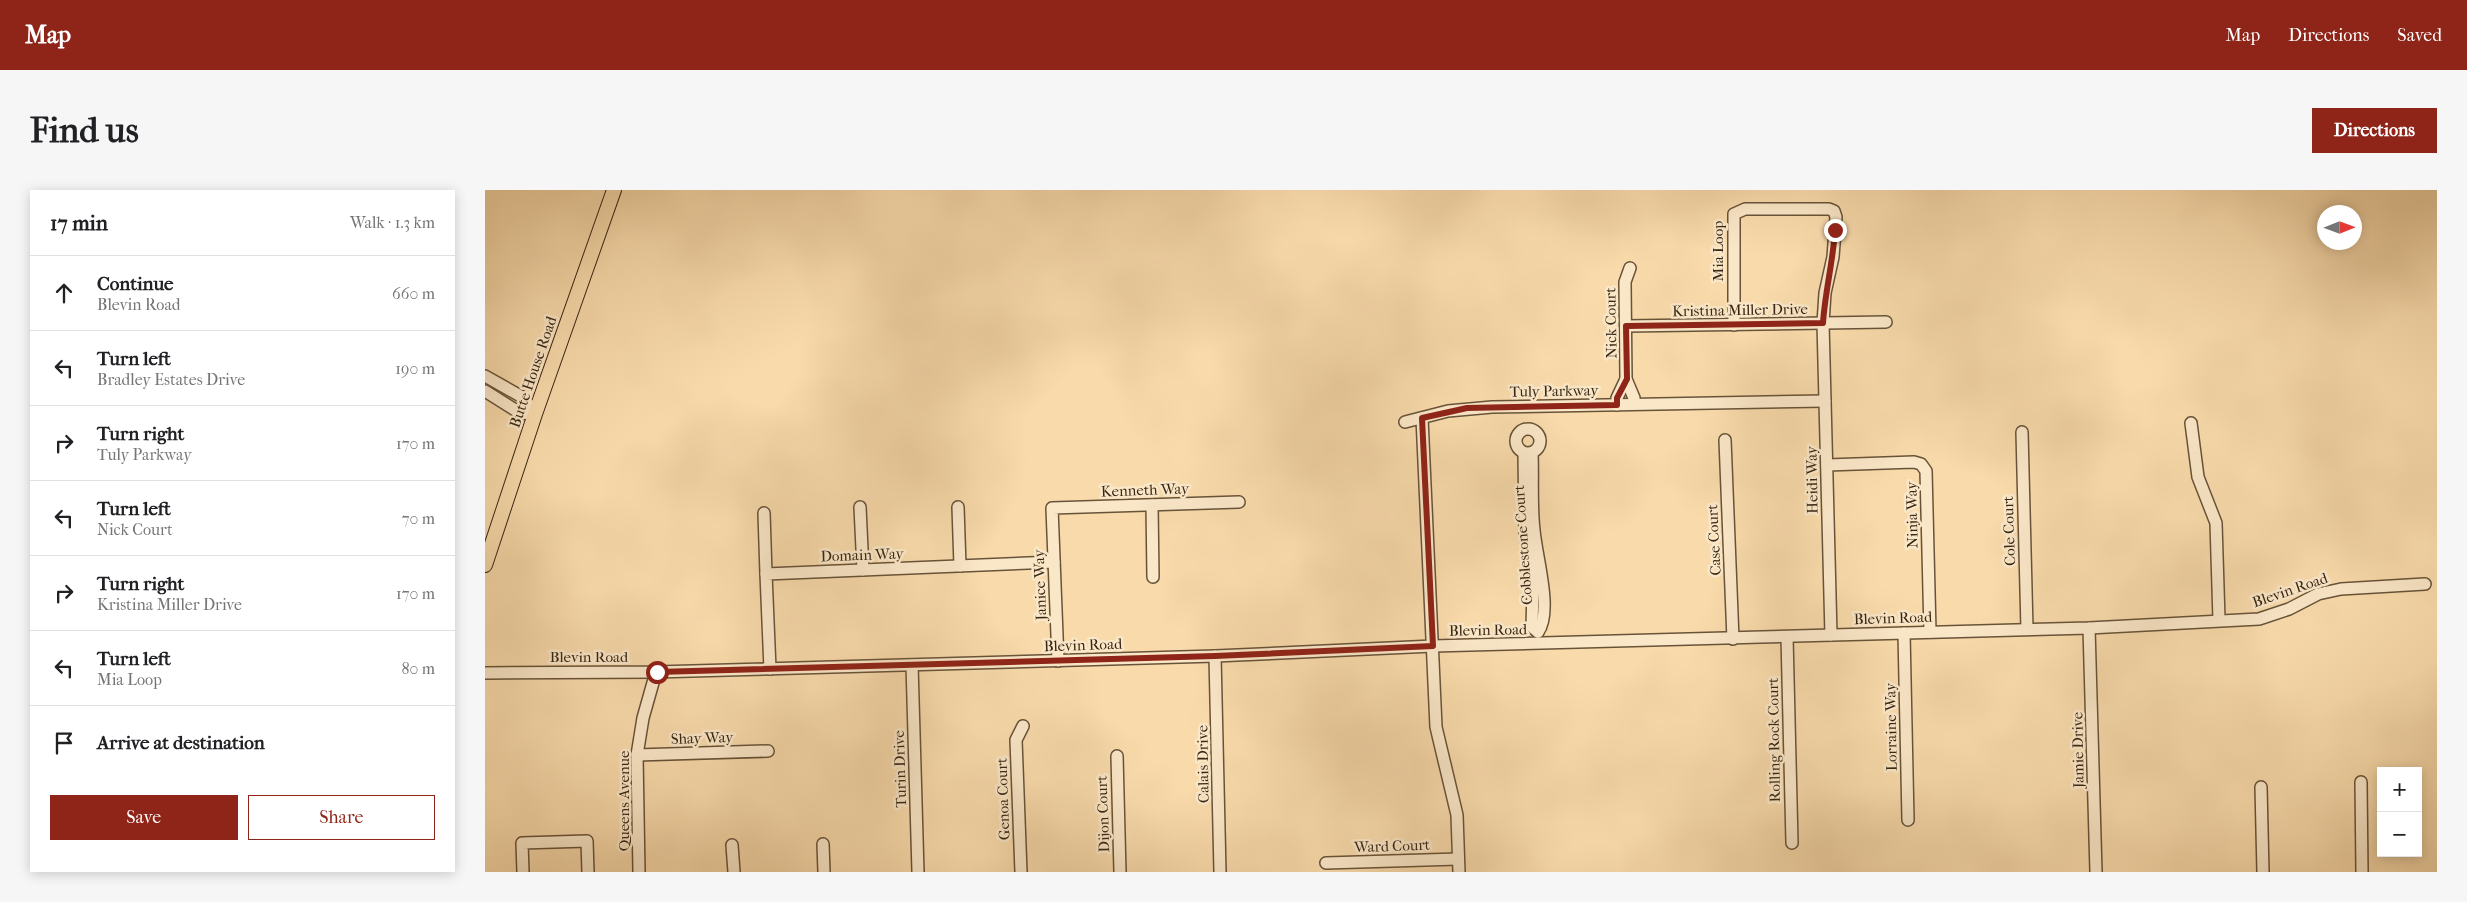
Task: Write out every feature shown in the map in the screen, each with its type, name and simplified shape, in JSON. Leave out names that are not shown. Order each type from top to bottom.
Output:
[{"type":"main road","name":"Butte House Road","points":[[485,565],[535,414],[614,190]]},
{"type":"street","name":"Mia Loop","points":[[1734,325],[1732,220],[1734,214],[1745,210],[1829,209],[1834,211],[1836,216],[1833,257],[1825,293],[1823,323]]},
{"type":"street","name":"Nick Court","points":[[1630,268],[1625,282],[1627,379],[1634,398],[1634,404]]},
{"type":"street","name":"Kristina Miller Drive","points":[[1626,326],[1886,322]]},
{"type":"street","name":"Heidi Way","points":[[1823,323],[1831,635]]},
{"type":"street","points":[[485,376],[524,398],[535,414]]},
{"type":"street","name":"Nick Court","points":[[1617,405],[1617,398],[1627,379]]},
{"type":"street","points":[[485,392],[520,413],[535,414]]},
{"type":"street","name":"Tuly Parkway","points":[[1405,422],[1467,408],[1825,401]]},
{"type":"street","points":[[1422,418],[1436,727],[1457,815],[1459,872]]},
{"type":"street","points":[[2191,423],[2198,477],[2216,523],[2219,620]]},
{"type":"street","name":"Cole Court","points":[[2022,432],[2027,630]]},
{"type":"street","name":"Case Court","points":[[1725,440],[1733,639]]},
{"type":"street","name":"Cobblestone Court","points":[[1528,453],[1529,520],[1543,624],[1538,638]]},
{"type":"street","name":"Ninja Way","points":[[1827,465],[1914,462],[1921,464],[1926,471],[1930,632]]},
{"type":"street","name":"Kenneth Way","points":[[1052,508],[1239,502]]},
{"type":"street","points":[[1152,505],[1153,578]]},
{"type":"street","points":[[860,506],[863,570]]},
{"type":"street","points":[[958,507],[960,566]]},
{"type":"street","name":"Janice Way","points":[[1052,508],[1058,661]]},
{"type":"street","points":[[764,513],[770,669]]},
{"type":"street","name":"Domain Way","points":[[766,574],[1054,562]]},
{"type":"street","name":"Blevin Road","points":[[485,673],[657,672],[1215,656],[1433,646],[1538,638],[1733,639],[2089,628],[2259,619],[2289,609],[2318,594],[2341,589],[2425,584]]},
{"type":"street","name":"Jamie Drive","points":[[2089,628],[2096,872]]},
{"type":"street","name":"Lorraine Way","points":[[1904,633],[1908,820]]},
{"type":"street","name":"Rolling Rock Court","points":[[1787,637],[1792,843]]},
{"type":"street","name":"Calais Drive","points":[[1215,656],[1220,872]]},
{"type":"street","name":"Turin Drive","points":[[912,665],[918,872]]},
{"type":"street","name":"Queens Avenue","points":[[639,872],[637,755],[643,718],[657,672]]},
{"type":"street","name":"Genoa Court","points":[[1021,872],[1016,740],[1023,726]]},
{"type":"street","name":"Shay Way","points":[[637,755],[768,751]]},
{"type":"street","name":"Dijon Court","points":[[1117,756],[1120,872]]},
{"type":"street","points":[[2361,782],[2362,872]]},
{"type":"street","points":[[2261,787],[2263,872]]},
{"type":"street","points":[[523,872],[522,843],[587,841],[588,872]]},
{"type":"street","points":[[823,844],[825,872]]},
{"type":"street","points":[[733,845],[734,872]]},
{"type":"street","name":"Ward Court","points":[[1326,863],[1458,859]]},
{"type":"route","points":[[657,672],[1215,656],[1433,646],[1422,418],[1467,408],[1617,405],[1617,398],[1627,379],[1626,326],[1823,323],[1825,293],[1833,257],[1835,230]]}]
